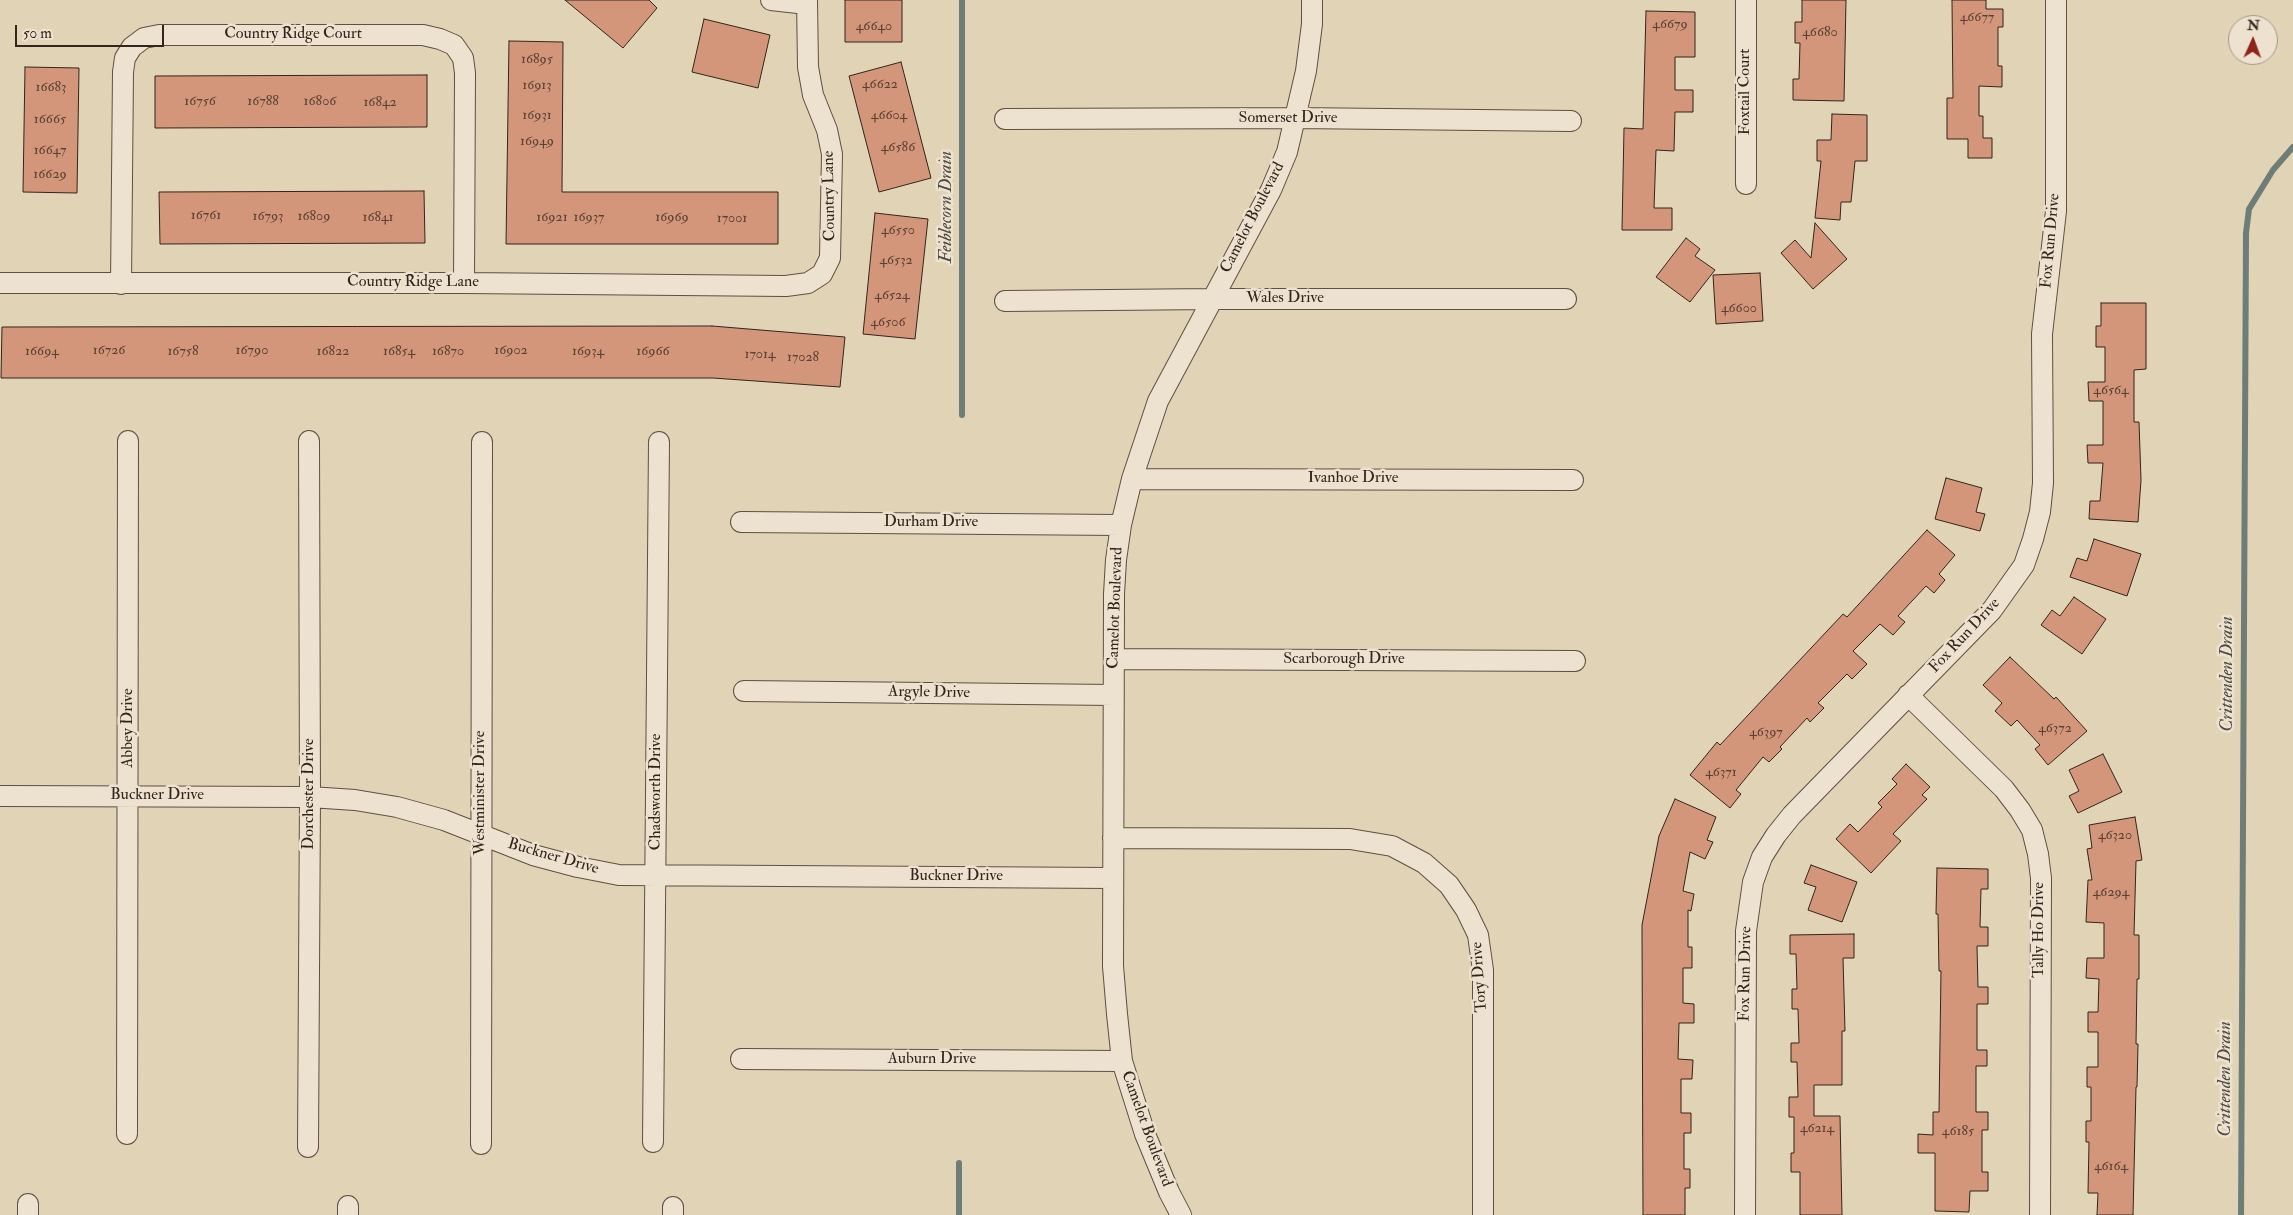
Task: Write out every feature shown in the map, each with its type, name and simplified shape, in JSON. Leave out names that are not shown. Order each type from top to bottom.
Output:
[{"type":"street","points":[[771,0],[807,2]]},
{"type":"street","name":"Camelot Boulevard","points":[[1181,1215],[1144,1134],[1122,1062],[1113,966],[1114,594],[1121,525],[1132,479],[1158,402],[1211,299],[1271,190],[1286,152],[1306,71],[1312,24],[1312,0]]},
{"type":"street","name":"Foxtail Court","points":[[1746,0],[1746,184]]},
{"type":"street","name":"Fox Run Drive","points":[[1745,1215],[1746,932],[1753,882],[1762,858],[1776,835],[1908,695],[1992,610],[2024,565],[2033,540],[2040,512],[2043,483],[2042,334],[2056,212],[2056,0]]},
{"type":"street","name":"Country Lane","points":[[807,2],[809,76],[812,95],[827,130],[832,154],[831,248],[830,258],[822,274]]},
{"type":"street","name":"Country Ridge Court","points":[[122,284],[123,72],[125,58],[132,47],[144,38],[159,35],[423,35],[454,45],[463,58],[465,73],[464,283]]},
{"type":"street","name":"Somerset Drive","points":[[1005,119],[1295,118],[1571,121]]},
{"type":"street","name":"Country Ridge Lane","points":[[0,283],[464,283],[786,286],[808,283],[822,274]]},
{"type":"street","name":"Wales Drive","points":[[1004,301],[1566,299]]},
{"type":"street","name":"Abbey Drive","points":[[127,1134],[129,796],[128,441]]},
{"type":"street","name":"Dorchester Drive","points":[[308,1147],[310,797],[309,441]]},
{"type":"street","name":"Westminister Drive","points":[[481,1144],[482,442]]},
{"type":"street","name":"Chadsworth Drive","points":[[653,1142],[659,442]]},
{"type":"street","name":"Ivanhoe Drive","points":[[1132,479],[1573,480]]},
{"type":"street","name":"Durham Drive","points":[[741,522],[1121,525]]},
{"type":"street","name":"Scarborough Drive","points":[[1114,660],[1575,661]]},
{"type":"street","name":"Argyle Drive","points":[[744,691],[1113,695]]},
{"type":"street","name":"Tally Ho Drive","points":[[1908,695],[2004,789],[2032,830],[2041,878],[2040,1215]]},
{"type":"street","name":"Buckner Drive","points":[[0,796],[310,797],[355,800],[397,807],[444,820],[534,855],[578,867],[619,874],[656,876],[1113,878]]},
{"type":"street","name":"Tory Drive","points":[[1114,838],[1350,839],[1392,846],[1424,863],[1449,885],[1466,910],[1478,935],[1483,970],[1483,1215]]},
{"type":"street","name":"Auburn Drive","points":[[741,1060],[1122,1062]]},
{"type":"building","points":[[565,0],[649,0],[657,8],[623,48]]},
{"type":"building","points":[[845,0],[902,0],[902,42],[845,42]]},
{"type":"building","points":[[1802,0],[1846,0],[1844,101],[1793,100],[1793,79],[1799,79],[1800,43],[1795,43],[1795,22],[1802,22]]},
{"type":"building","points":[[1952,0],[1986,0],[1986,9],[2003,9],[2003,27],[1998,27],[1998,66],[2002,66],[2002,87],[1979,86],[1979,116],[1983,116],[1983,138],[1992,138],[1992,158],[1968,158],[1968,139],[1947,139],[1947,98],[1953,98]]},
{"type":"building","points":[[1646,11],[1695,12],[1695,57],[1675,57],[1675,90],[1693,90],[1693,112],[1675,112],[1674,151],[1656,150],[1654,208],[1672,208],[1672,230],[1622,230],[1624,128],[1643,129]]},
{"type":"building","points":[[704,19],[770,35],[758,88],[692,72]]},
{"type":"building","points":[[509,41],[563,42],[562,192],[778,192],[778,244],[506,244]]},
{"type":"building","points":[[901,62],[931,178],[879,192],[849,76]]},
{"type":"building","points":[[25,67],[79,68],[77,193],[23,192]]},
{"type":"building","points":[[427,75],[427,127],[155,128],[155,76]]},
{"type":"building","points":[[1832,114],[1867,115],[1867,161],[1855,161],[1851,202],[1841,202],[1840,220],[1815,218],[1821,161],[1817,161],[1817,140],[1831,140]]},
{"type":"building","points":[[424,191],[425,243],[160,244],[159,192]]},
{"type":"building","points":[[875,213],[928,219],[915,339],[863,334]]},
{"type":"building","points":[[1815,223],[1847,259],[1813,289],[1781,253],[1795,240],[1811,258]]},
{"type":"building","points":[[1686,238],[1700,249],[1695,256],[1715,270],[1690,302],[1656,277]]},
{"type":"building","points":[[1760,273],[1763,321],[1716,324],[1713,275]]},
{"type":"building","points":[[2101,303],[2146,303],[2146,369],[2134,370],[2134,422],[2139,422],[2141,480],[2138,522],[2089,519],[2090,501],[2100,501],[2103,463],[2088,463],[2087,445],[2103,445],[2103,401],[2089,401],[2088,382],[2105,382],[2105,347],[2096,347],[2096,326],[2101,326]]},
{"type":"building","points":[[712,326],[845,337],[840,387],[713,378],[1,378],[2,327]]},
{"type":"building","points":[[1946,478],[1982,488],[1976,512],[1985,514],[1980,531],[1935,519]]},
{"type":"building","points":[[1927,530],[1955,555],[1939,574],[1945,580],[1934,593],[1926,586],[1898,616],[1905,622],[1893,635],[1880,624],[1853,651],[1867,664],[1852,679],[1847,674],[1818,703],[1824,708],[1810,722],[1807,718],[1769,762],[1763,757],[1736,790],[1741,794],[1730,808],[1690,775],[1717,742],[1720,745],[1843,614],[1847,617]]},
{"type":"building","points":[[2094,539],[2141,554],[2127,596],[2070,577],[2077,558],[2087,561]]},
{"type":"building","points":[[2074,597],[2106,619],[2082,654],[2041,625],[2052,610],[2060,616]]},
{"type":"building","points":[[2010,657],[2054,699],[2056,697],[2087,731],[2048,765],[2035,749],[2040,745],[2017,720],[2011,726],[1995,711],[2002,703],[1983,685]]},
{"type":"building","points":[[2103,754],[2122,792],[2078,813],[2069,796],[2079,791],[2069,770]]},
{"type":"building","points":[[1906,764],[1930,787],[1922,795],[1927,799],[1893,834],[1901,841],[1871,873],[1836,839],[1850,824],[1858,832],[1882,807],[1878,803],[1897,784],[1892,779]]},
{"type":"building","points":[[1675,799],[1716,817],[1707,840],[1713,842],[1705,859],[1690,852],[1683,891],[1694,894],[1691,911],[1688,910],[1688,947],[1692,947],[1692,968],[1683,968],[1683,1003],[1694,1004],[1694,1023],[1679,1023],[1678,1059],[1693,1060],[1692,1079],[1681,1079],[1681,1113],[1691,1113],[1691,1133],[1684,1133],[1684,1169],[1690,1169],[1690,1188],[1685,1188],[1685,1215],[1643,1215],[1642,925],[1659,836]]},
{"type":"building","points":[[2135,817],[2142,860],[2136,861],[2134,935],[2139,935],[2139,979],[2137,979],[2136,1044],[2138,1044],[2133,1215],[2097,1215],[2098,1193],[2088,1193],[2089,1142],[2086,1142],[2086,1121],[2091,1121],[2091,1087],[2087,1087],[2087,1067],[2098,1067],[2098,1032],[2088,1032],[2088,1012],[2098,1012],[2099,979],[2086,978],[2087,958],[2104,958],[2104,923],[2086,922],[2088,880],[2092,880],[2087,849],[2092,848],[2089,825]]},
{"type":"building","points":[[1811,865],[1857,882],[1842,922],[1808,910],[1816,887],[1804,883]]},
{"type":"building","points":[[1937,868],[1988,869],[1988,889],[1981,889],[1980,927],[1988,927],[1988,946],[1977,946],[1978,987],[1988,987],[1988,1004],[1977,1004],[1977,1050],[1987,1050],[1987,1066],[1976,1066],[1976,1112],[1988,1112],[1988,1130],[1982,1130],[1982,1172],[1988,1172],[1988,1191],[1970,1191],[1969,1212],[1935,1211],[1935,1153],[1918,1153],[1918,1134],[1933,1135],[1933,1112],[1939,1112],[1941,971],[1939,971],[1938,914],[1936,914]]},
{"type":"building","points":[[1854,934],[1854,958],[1843,958],[1845,1031],[1842,1031],[1842,1085],[1814,1085],[1814,1116],[1840,1116],[1842,1215],[1800,1215],[1800,1172],[1791,1172],[1791,1153],[1794,1153],[1794,1117],[1789,1117],[1789,1097],[1798,1097],[1797,1062],[1791,1062],[1791,1043],[1799,1043],[1798,1009],[1792,1009],[1792,989],[1797,989],[1796,954],[1790,954],[1790,935]]},
{"type":"waterway","name":"Feiblecorn Drain","points":[[962,0],[962,415]]},
{"type":"waterway","name":"Crittenden Drain","points":[[2241,1215],[2246,233],[2249,209],[2273,170],[2293,147]]},
{"type":"waterway","name":"Feiblecorn Drain","points":[[959,1163],[959,1215]]}]
